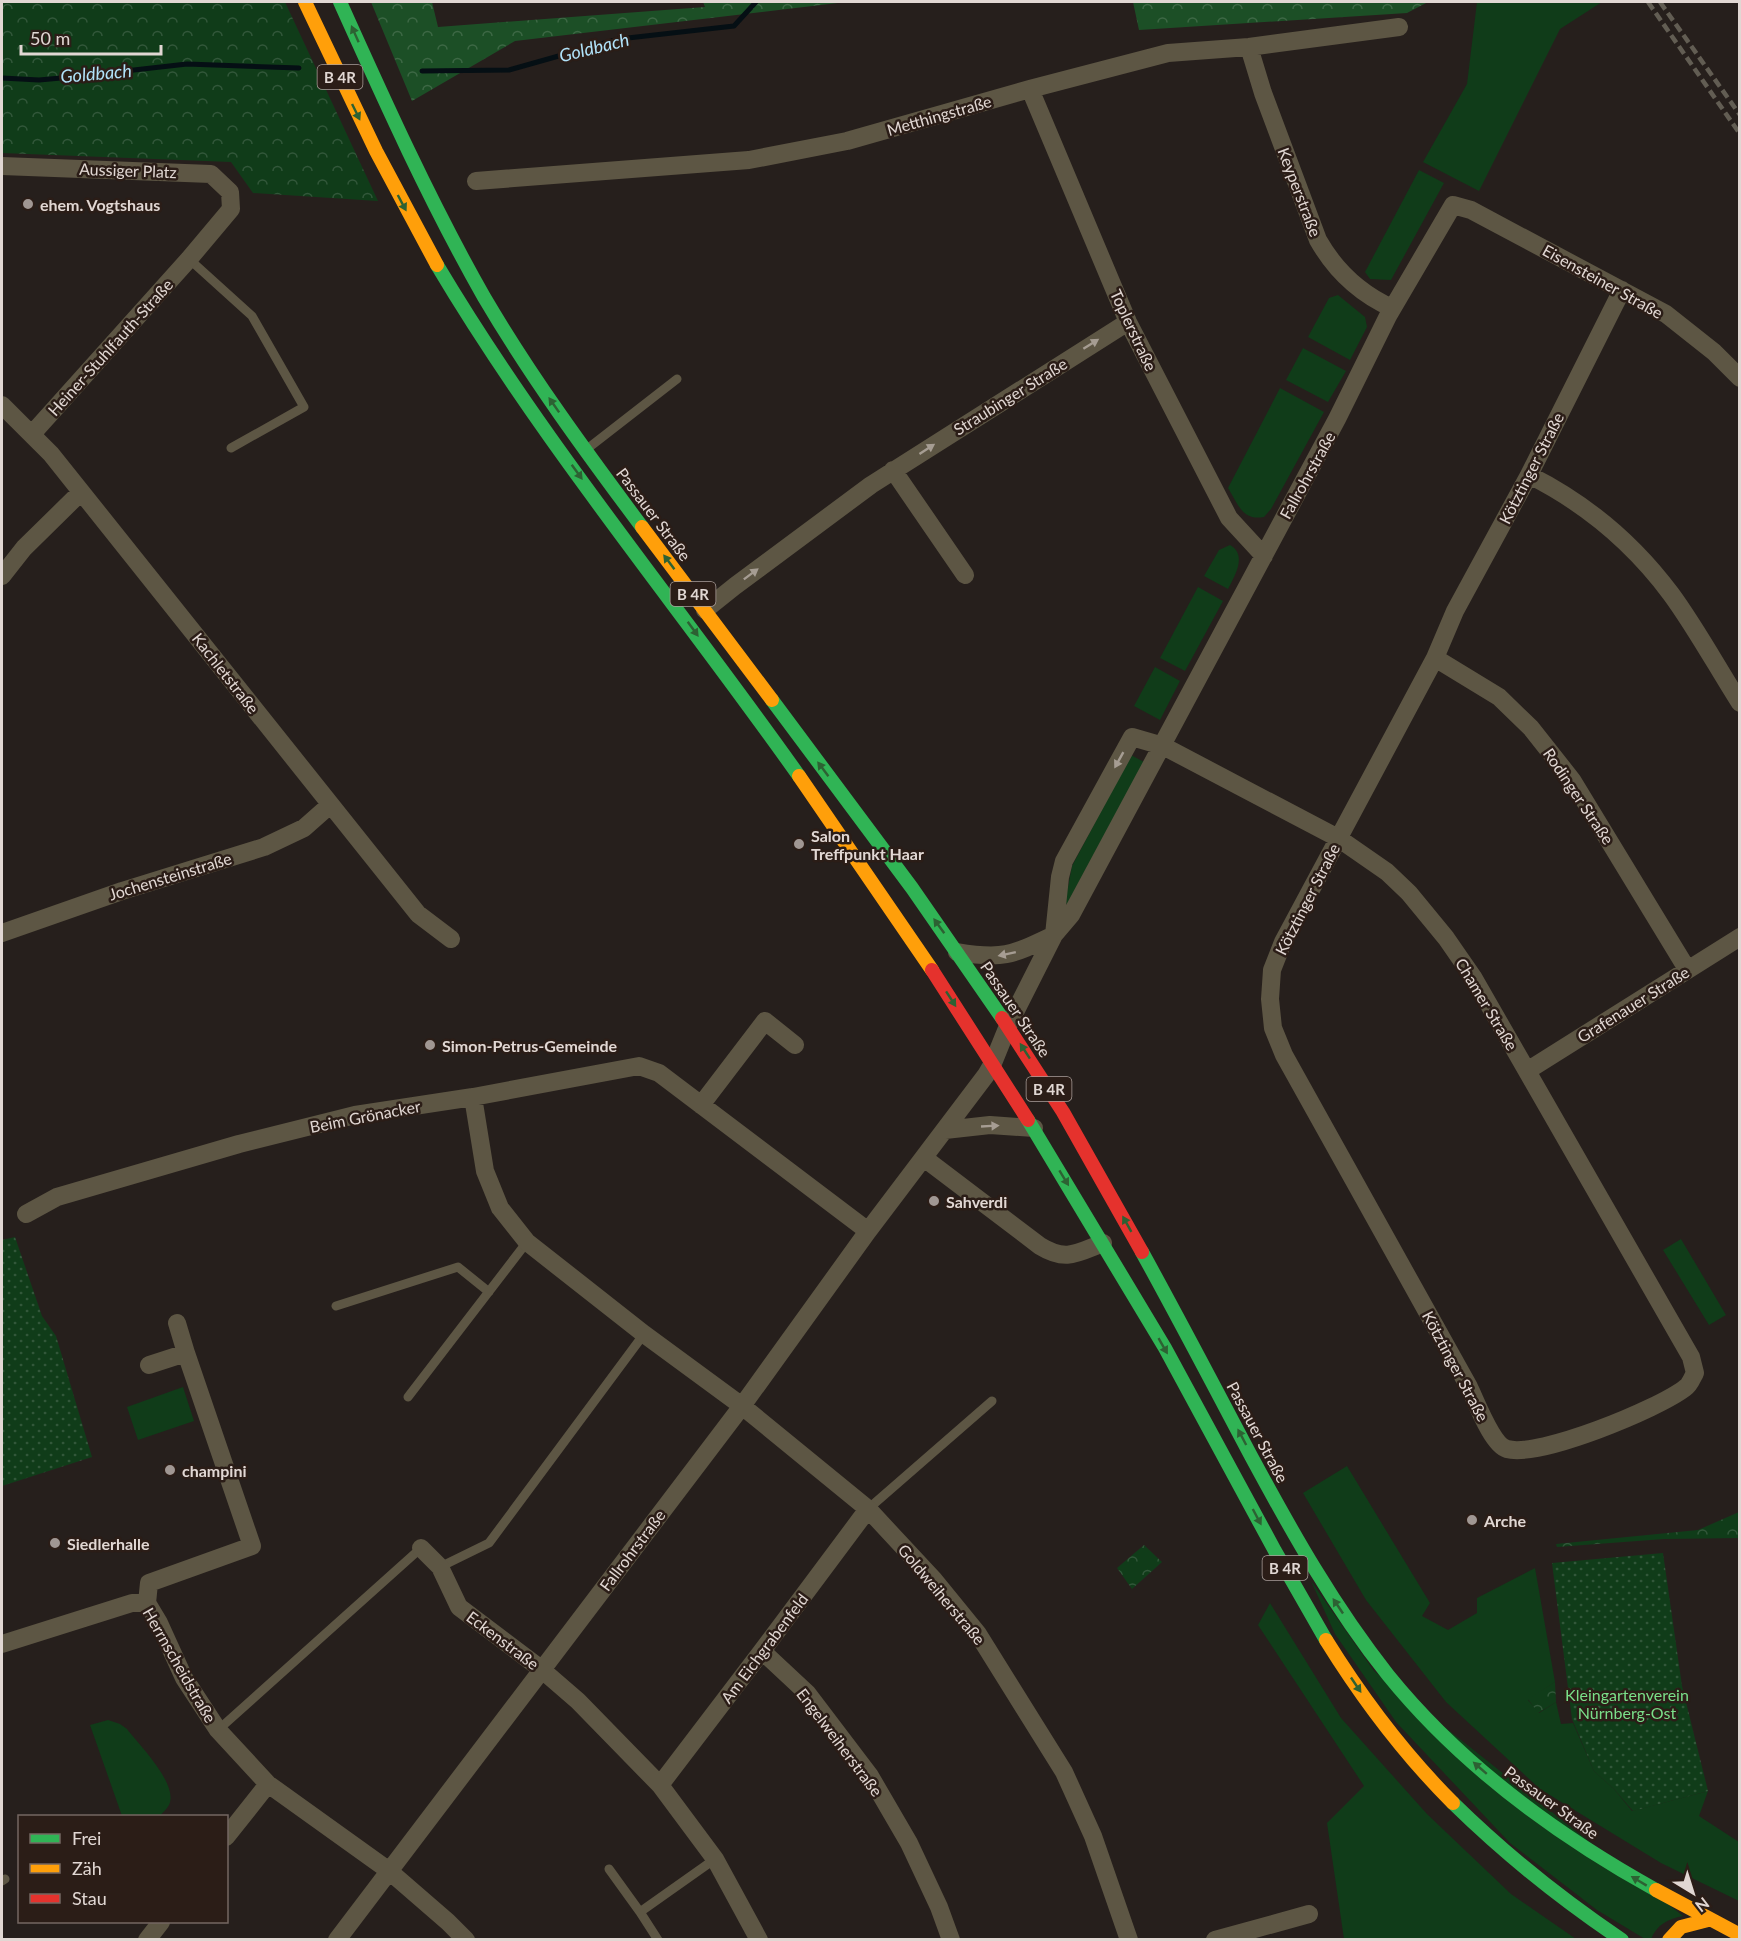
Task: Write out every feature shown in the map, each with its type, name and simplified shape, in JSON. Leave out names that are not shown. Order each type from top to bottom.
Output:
[{"type":"main road","name":"B 4R","points":[[305,2],[376,151],[428,249],[492,354],[818,802],[993,1064],[1103,1244],[1192,1397],[1316,1622],[1360,1692],[1383,1723],[1446,1797],[1510,1857],[1567,1903],[1622,1940]]},
{"type":"main road","name":"Passauer Straße","points":[[340,2],[439,215],[485,299],[585,450],[957,952],[1041,1076],[1093,1163],[1314,1568],[1345,1616],[1386,1671],[1458,1749],[1518,1800],[1561,1832],[1615,1866],[1708,1920],[1740,1935]]},
{"type":"main road","points":[[1669,1940],[1679,1927],[1708,1920]]},
{"type":"street","name":"Metthingstraße","points":[[476,181],[749,160],[847,141],[1168,53],[1249,47],[1399,27]]},
{"type":"street","name":"Keyperstraße","points":[[1249,47],[1263,93],[1318,240],[1328,257],[1347,278],[1371,298],[1392,308]]},
{"type":"street","name":"Toplerstraße","points":[[1030,89],[1128,322],[1229,518],[1264,556]]},
{"type":"street","name":"Aussiger Platz","points":[[2,166],[211,174],[230,192],[231,209]]},
{"type":"street","name":"Fallrohrstraße","points":[[337,1940],[742,1406],[868,1231],[993,1064],[1008,1026],[1054,935],[1071,915],[1337,419],[1392,308],[1453,205]]},
{"type":"street","name":"Eisensteiner Straße","points":[[1453,205],[1471,210],[1666,314],[1714,352],[1740,378]]},
{"type":"street","name":"Heiner-Stuhlfauth-Straße","points":[[32,434],[231,209]]},
{"type":"street","name":"Kötztinger Straße","points":[[1622,290],[1529,475],[1455,611],[1435,658],[1283,942],[1272,970],[1270,999],[1273,1028],[1284,1055],[1463,1377],[1495,1439],[1505,1449],[1523,1450],[1604,1428],[1687,1388],[1695,1373]]},
{"type":"street","name":"Straubinger Straße","points":[[705,610],[735,585],[893,470],[1128,322]]},
{"type":"street","name":"Kachletstraße","points":[[2,405],[32,434],[81,492],[418,914],[451,939]]},
{"type":"street","points":[[893,470],[965,575]]},
{"type":"street","points":[[1529,475],[1555,488],[1593,513],[1638,554],[1672,595],[1740,703]]},
{"type":"street","points":[[2,576],[24,548],[81,492]]},
{"type":"street","name":"Rodinger Straße","points":[[1435,658],[1499,697],[1531,728],[1572,780],[1687,969]]},
{"type":"street","name":"Fallrohrstraße","points":[[1054,935],[1060,877],[1064,861],[1132,737],[1163,746]]},
{"type":"street","name":"Chamer Straße","points":[[1163,746],[1338,838],[1387,872],[1409,893],[1446,938],[1473,977],[1691,1357],[1695,1373]]},
{"type":"street","name":"Jochensteinstraße","points":[[2,933],[139,885],[264,847],[304,828],[330,805]]},
{"type":"street","name":"Fallrohrstraße","points":[[957,952],[991,956],[1006,955],[1054,935]]},
{"type":"street","name":"Grafenauer Straße","points":[[1527,1071],[1740,937]]},
{"type":"street","points":[[701,1105],[765,1021],[795,1046]]},
{"type":"street","name":"Beim Grönacker","points":[[26,1214],[57,1197],[239,1144],[355,1115],[473,1097],[639,1066],[659,1073],[868,1231]]},
{"type":"street","name":"Goldweiherstraße","points":[[473,1097],[485,1171],[500,1208],[527,1242],[644,1334],[742,1406],[868,1509],[933,1580],[978,1634],[1064,1772],[1093,1836],[1129,1940]]},
{"type":"street","points":[[945,1130],[990,1125],[1034,1128]]},
{"type":"street","points":[[924,1158],[1040,1246],[1056,1255],[1070,1255],[1103,1244]]},
{"type":"street","points":[[147,1603],[149,1583],[252,1546],[177,1323]]},
{"type":"street","points":[[149,1365],[186,1353]]},
{"type":"street","name":"Am Eichgrabenfeld","points":[[660,1785],[868,1509]]},
{"type":"street","name":"Eckenstraße","points":[[421,1548],[440,1567],[459,1607],[541,1669],[578,1701],[660,1785],[715,1859],[759,1940]]},
{"type":"street","name":"Herrnscheidstraße","points":[[2,1644],[132,1603],[147,1603],[159,1623],[184,1678],[218,1730],[268,1784],[388,1870],[466,1940]]},
{"type":"street","name":"Engelweiherstraße","points":[[762,1651],[807,1693],[870,1776],[909,1843],[939,1907],[951,1940]]},
{"type":"street","points":[[228,1834],[268,1784]]},
{"type":"street","points":[[1215,1940],[1309,1914]]},
{"type":"street","points":[[147,1940],[160,1923]]},
{"type":"lane","points":[[189,259],[252,316],[304,407],[231,448]]},
{"type":"lane","points":[[585,450],[677,379]]},
{"type":"lane","points":[[408,1397],[527,1242]]},
{"type":"lane","points":[[336,1306],[458,1267],[489,1292]]},
{"type":"lane","points":[[440,1567],[489,1543],[644,1334]]},
{"type":"lane","points":[[868,1509],[992,1401]]},
{"type":"lane","name":"Eckenstraße","points":[[218,1730],[421,1548]]},
{"type":"lane","points":[[639,1912],[715,1859]]},
{"type":"lane","points":[[609,1869],[658,1940]]},
{"type":"green space","points":[[2,2],[285,2],[378,201],[253,193],[231,162],[2,153]]},
{"type":"green space","points":[[371,2],[432,2],[438,27],[705,7],[703,2],[846,2],[515,41],[412,101]]},
{"type":"green space","points":[[1133,2],[1428,2],[1407,13],[1139,30]]},
{"type":"green space","points":[[1477,2],[1602,2],[1560,29],[1479,191],[1423,162],[1467,84]]},
{"type":"green space","points":[[1419,170],[1444,183],[1391,280],[1370,279],[1365,272]]},
{"type":"green space","points":[[1338,295],[1365,317],[1367,327],[1350,360],[1308,337],[1329,298]]},
{"type":"green space","points":[[1303,348],[1346,371],[1328,402],[1286,380]]},
{"type":"green space","points":[[1280,388],[1324,412],[1271,509],[1264,517],[1257,518],[1242,510],[1228,488]]},
{"type":"green space","points":[[1230,545],[1238,554],[1239,560],[1228,589],[1204,576],[1219,550]]},
{"type":"green space","points":[[1198,587],[1223,601],[1185,671],[1160,658]]},
{"type":"green space","points":[[1155,667],[1180,681],[1160,720],[1134,706]]},
{"type":"green space","points":[[1131,755],[1144,762],[1067,904],[1065,903],[1072,866]]},
{"type":"green space","points":[[15,1237],[42,1316],[56,1336],[92,1457],[2,1486],[2,1240]]},
{"type":"green space","points":[[1681,1239],[1726,1315],[1709,1325],[1663,1250]]},
{"type":"green space","points":[[183,1387],[194,1421],[138,1440],[127,1407]]},
{"type":"green space","points":[[1347,1466],[1430,1603],[1422,1616],[1448,1630],[1477,1613],[1477,1598],[1535,1568],[1555,1682],[1528,1700],[1539,1713],[1556,1702],[1561,1724],[1573,1723],[1594,1771],[1614,1789],[1632,1811],[1708,1791],[1699,1816],[1739,1842],[1739,1901],[1661,1863],[1540,1789],[1446,1702],[1366,1600],[1303,1493]]},
{"type":"green space","points":[[1739,1512],[1739,1538],[1664,1539],[1557,1547],[1556,1544],[1698,1530]]},
{"type":"green space","points":[[1144,1545],[1162,1562],[1132,1589],[1117,1568]]},
{"type":"green space","name":"Kleingartenverein Nürnberg-Ost","points":[[1663,1553],[1682,1686],[1708,1791],[1633,1811],[1594,1771],[1572,1719],[1552,1563]]},
{"type":"green space","points":[[1311,1581],[1374,1671],[1683,1916],[1663,1923],[1651,1939],[1645,1939],[1597,1910],[1510,1843],[1396,1722],[1335,1634]]},
{"type":"green space","points":[[1270,1603],[1341,1718],[1427,1814],[1511,1894],[1576,1939],[1344,1939],[1327,1823],[1364,1786],[1258,1625]]},
{"type":"green space","points":[[1555,1682],[1556,1702],[1538,1713],[1528,1699]]},
{"type":"green space","points":[[108,1720],[120,1724],[127,1729],[156,1765],[171,1796],[169,1805],[161,1815],[122,1815],[90,1725]]},
{"type":"waterway","name":"Goldbach","points":[[422,71],[509,70],[619,39],[734,26],[756,2]]},
{"type":"waterway","name":"Goldbach","points":[[2,78],[39,80],[187,64],[299,68]]},
{"type":"railway","points":[[1648,2],[1740,134]]},
{"type":"railway","points":[[1660,2],[1740,115]]},
{"type":"traffic: fast","points":[[340,2],[427,188],[484,297],[540,385],[642,527]]},
{"type":"traffic: fast","points":[[437,265],[478,332],[567,461],[799,776]]},
{"type":"traffic: fast","points":[[772,700],[912,888],[1002,1018]]},
{"type":"traffic: fast","points":[[1028,1120],[1165,1348],[1326,1640]]},
{"type":"traffic: fast","points":[[1142,1252],[1298,1541],[1350,1623],[1388,1675],[1416,1708],[1478,1768],[1582,1846],[1656,1890]]},
{"type":"traffic: fast","points":[[1453,1803],[1534,1875],[1622,1940]]},
{"type":"traffic: slow","points":[[305,2],[376,151],[437,265]]},
{"type":"traffic: slow","points":[[642,527],[772,700]]},
{"type":"traffic: slow","points":[[799,776],[932,970]]},
{"type":"traffic: slow","points":[[1326,1640],[1385,1725],[1453,1803]]},
{"type":"traffic: slow","points":[[1656,1890],[1740,1935]]},
{"type":"traffic: slow","points":[[1669,1940],[1681,1927],[1708,1920]]},
{"type":"traffic: jam","points":[[932,970],[1028,1120]]},
{"type":"traffic: jam","points":[[1002,1018],[1063,1112],[1142,1252]]},
{"type":"place","name":"ehem. Vogtshaus","points":[[28,204]]},
{"type":"place","name":"Salon Treffpunkt Haar","points":[[799,844]]},
{"type":"place","name":"Simon-Petrus-Gemeinde","points":[[430,1045]]},
{"type":"place","name":"Sahverdi","points":[[934,1201]]},
{"type":"place","name":"champini","points":[[170,1470]]},
{"type":"place","name":"Arche","points":[[1472,1520]]},
{"type":"place","name":"Siedlerhalle","points":[[55,1543]]}]
